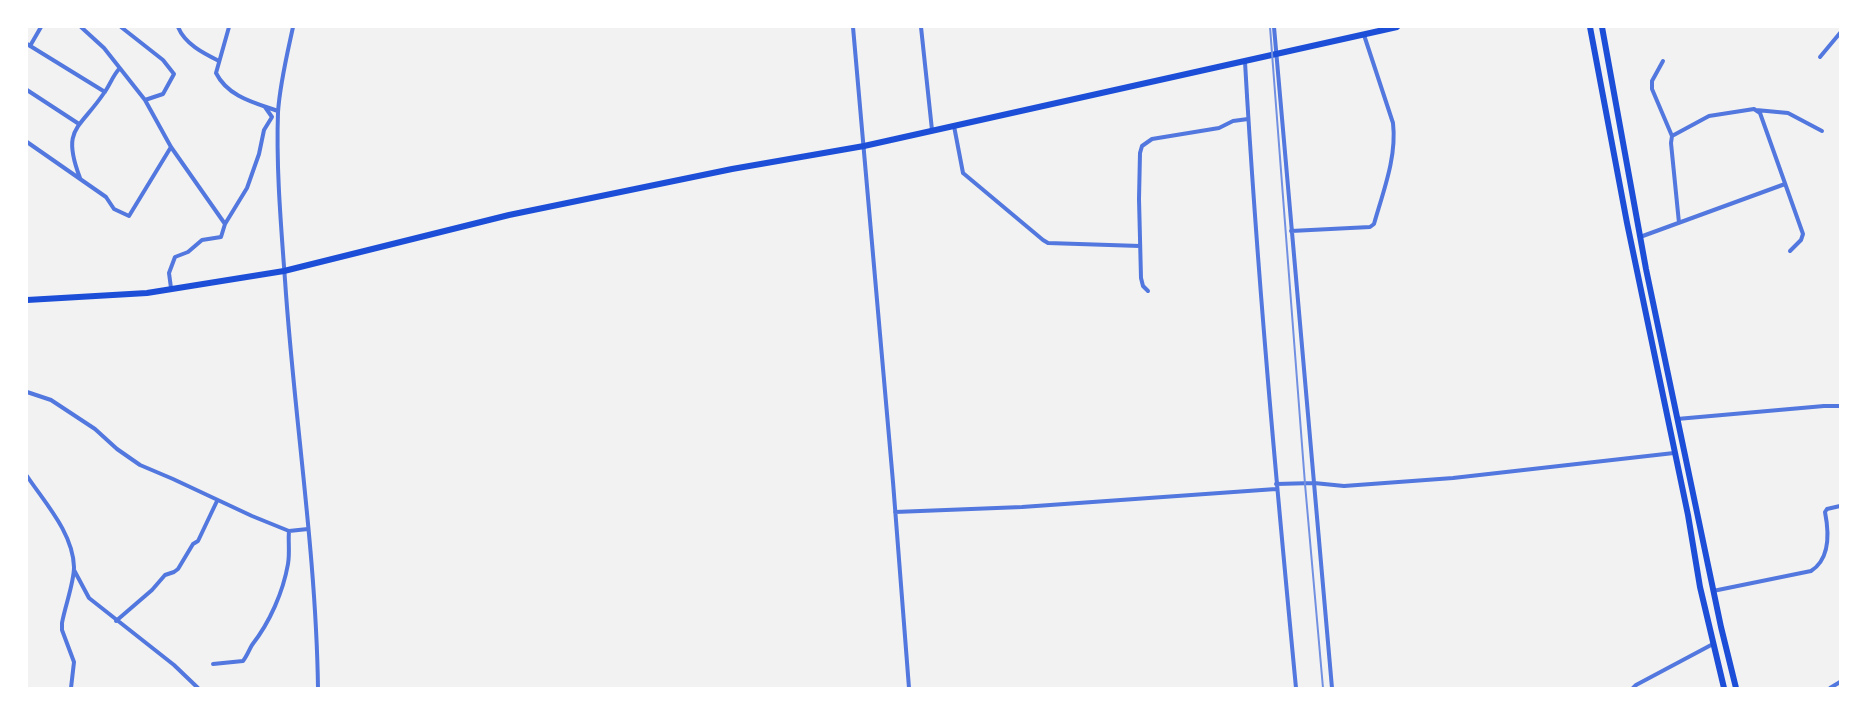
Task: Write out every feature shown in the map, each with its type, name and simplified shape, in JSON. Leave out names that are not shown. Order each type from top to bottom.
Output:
[{"type":"main road","points":[[27,300],[147,293],[284,271],[520,213],[732,169],[864,146],[1397,27]]},
{"type":"main road","points":[[1590,27],[1627,223],[1688,515],[1700,587],[1724,688]]},
{"type":"main road","points":[[1602,27],[1640,237],[1713,591],[1736,688]]},
{"type":"street","points":[[41,27],[28,45],[105,92]]},
{"type":"street","points":[[81,27],[104,48],[145,100],[171,147],[225,224]]},
{"type":"street","points":[[121,27],[163,60],[174,74],[163,94],[145,100]]},
{"type":"street","points":[[178,27],[183,37],[202,52],[219,61]]},
{"type":"street","points":[[229,27],[216,73],[222,84],[245,100],[278,111]]},
{"type":"street","points":[[293,27],[278,111],[280,200],[284,271],[314,588],[318,688]]},
{"type":"street","points":[[853,27],[909,688]]},
{"type":"street","points":[[921,27],[932,131]]},
{"type":"street","points":[[1274,27],[1332,688]]},
{"type":"street","points":[[1820,57],[1840,33]]},
{"type":"street","points":[[1291,231],[1370,227],[1374,224],[1393,153],[1394,136],[1393,123],[1364,34]]},
{"type":"street","points":[[1663,61],[1652,81],[1672,136],[1679,223]]},
{"type":"street","points":[[1245,62],[1254,218],[1273,427],[1276,487],[1296,688]]},
{"type":"street","points":[[80,179],[71,152],[72,137],[79,124],[105,92],[112,77],[120,69]]},
{"type":"street","points":[[27,90],[79,124]]},
{"type":"street","points":[[171,288],[169,273],[175,257],[188,252],[202,240],[221,237],[225,224],[247,188],[259,154],[264,130],[272,117],[265,106]]},
{"type":"street","points":[[1672,136],[1709,116],[1755,110],[1788,113],[1822,131]]},
{"type":"street","points":[[1755,110],[1760,113],[1803,234],[1801,240],[1790,252]]},
{"type":"street","points":[[1148,291],[1143,286],[1141,278],[1140,246],[1140,153],[1146,141],[1219,128],[1233,121],[1248,119]]},
{"type":"street","points":[[954,126],[963,173],[1043,240],[1048,243],[1140,246]]},
{"type":"street","points":[[27,142],[106,197],[114,209],[129,216],[171,147]]},
{"type":"street","points":[[1640,237],[1785,184]]},
{"type":"street","points":[[27,392],[51,400],[95,429],[117,449],[140,465],[289,531],[308,529]]},
{"type":"street","points":[[1677,419],[1824,405],[1840,406]]},
{"type":"street","points":[[895,512],[1022,507],[1314,483],[1344,486],[1674,453]]},
{"type":"street","points":[[27,476],[61,527],[70,546],[74,569],[89,598],[156,650],[198,688]]},
{"type":"street","points":[[116,621],[152,590],[165,575],[178,569],[193,544],[198,541],[218,501]]},
{"type":"street","points":[[1713,591],[1811,571],[1822,562],[1826,553],[1828,525],[1825,512],[1827,509],[1840,506]]},
{"type":"street","points":[[213,664],[243,661],[251,646],[260,636],[274,608],[287,573],[290,553],[289,531]]},
{"type":"street","points":[[71,688],[74,662],[62,630],[62,623],[74,569]]},
{"type":"street","points":[[1633,688],[1714,644]]},
{"type":"street","points":[[318,681],[323,688]]},
{"type":"street","points":[[1830,688],[1840,682]]},
{"type":"railway","points":[[1270,27],[1323,688]]}]
